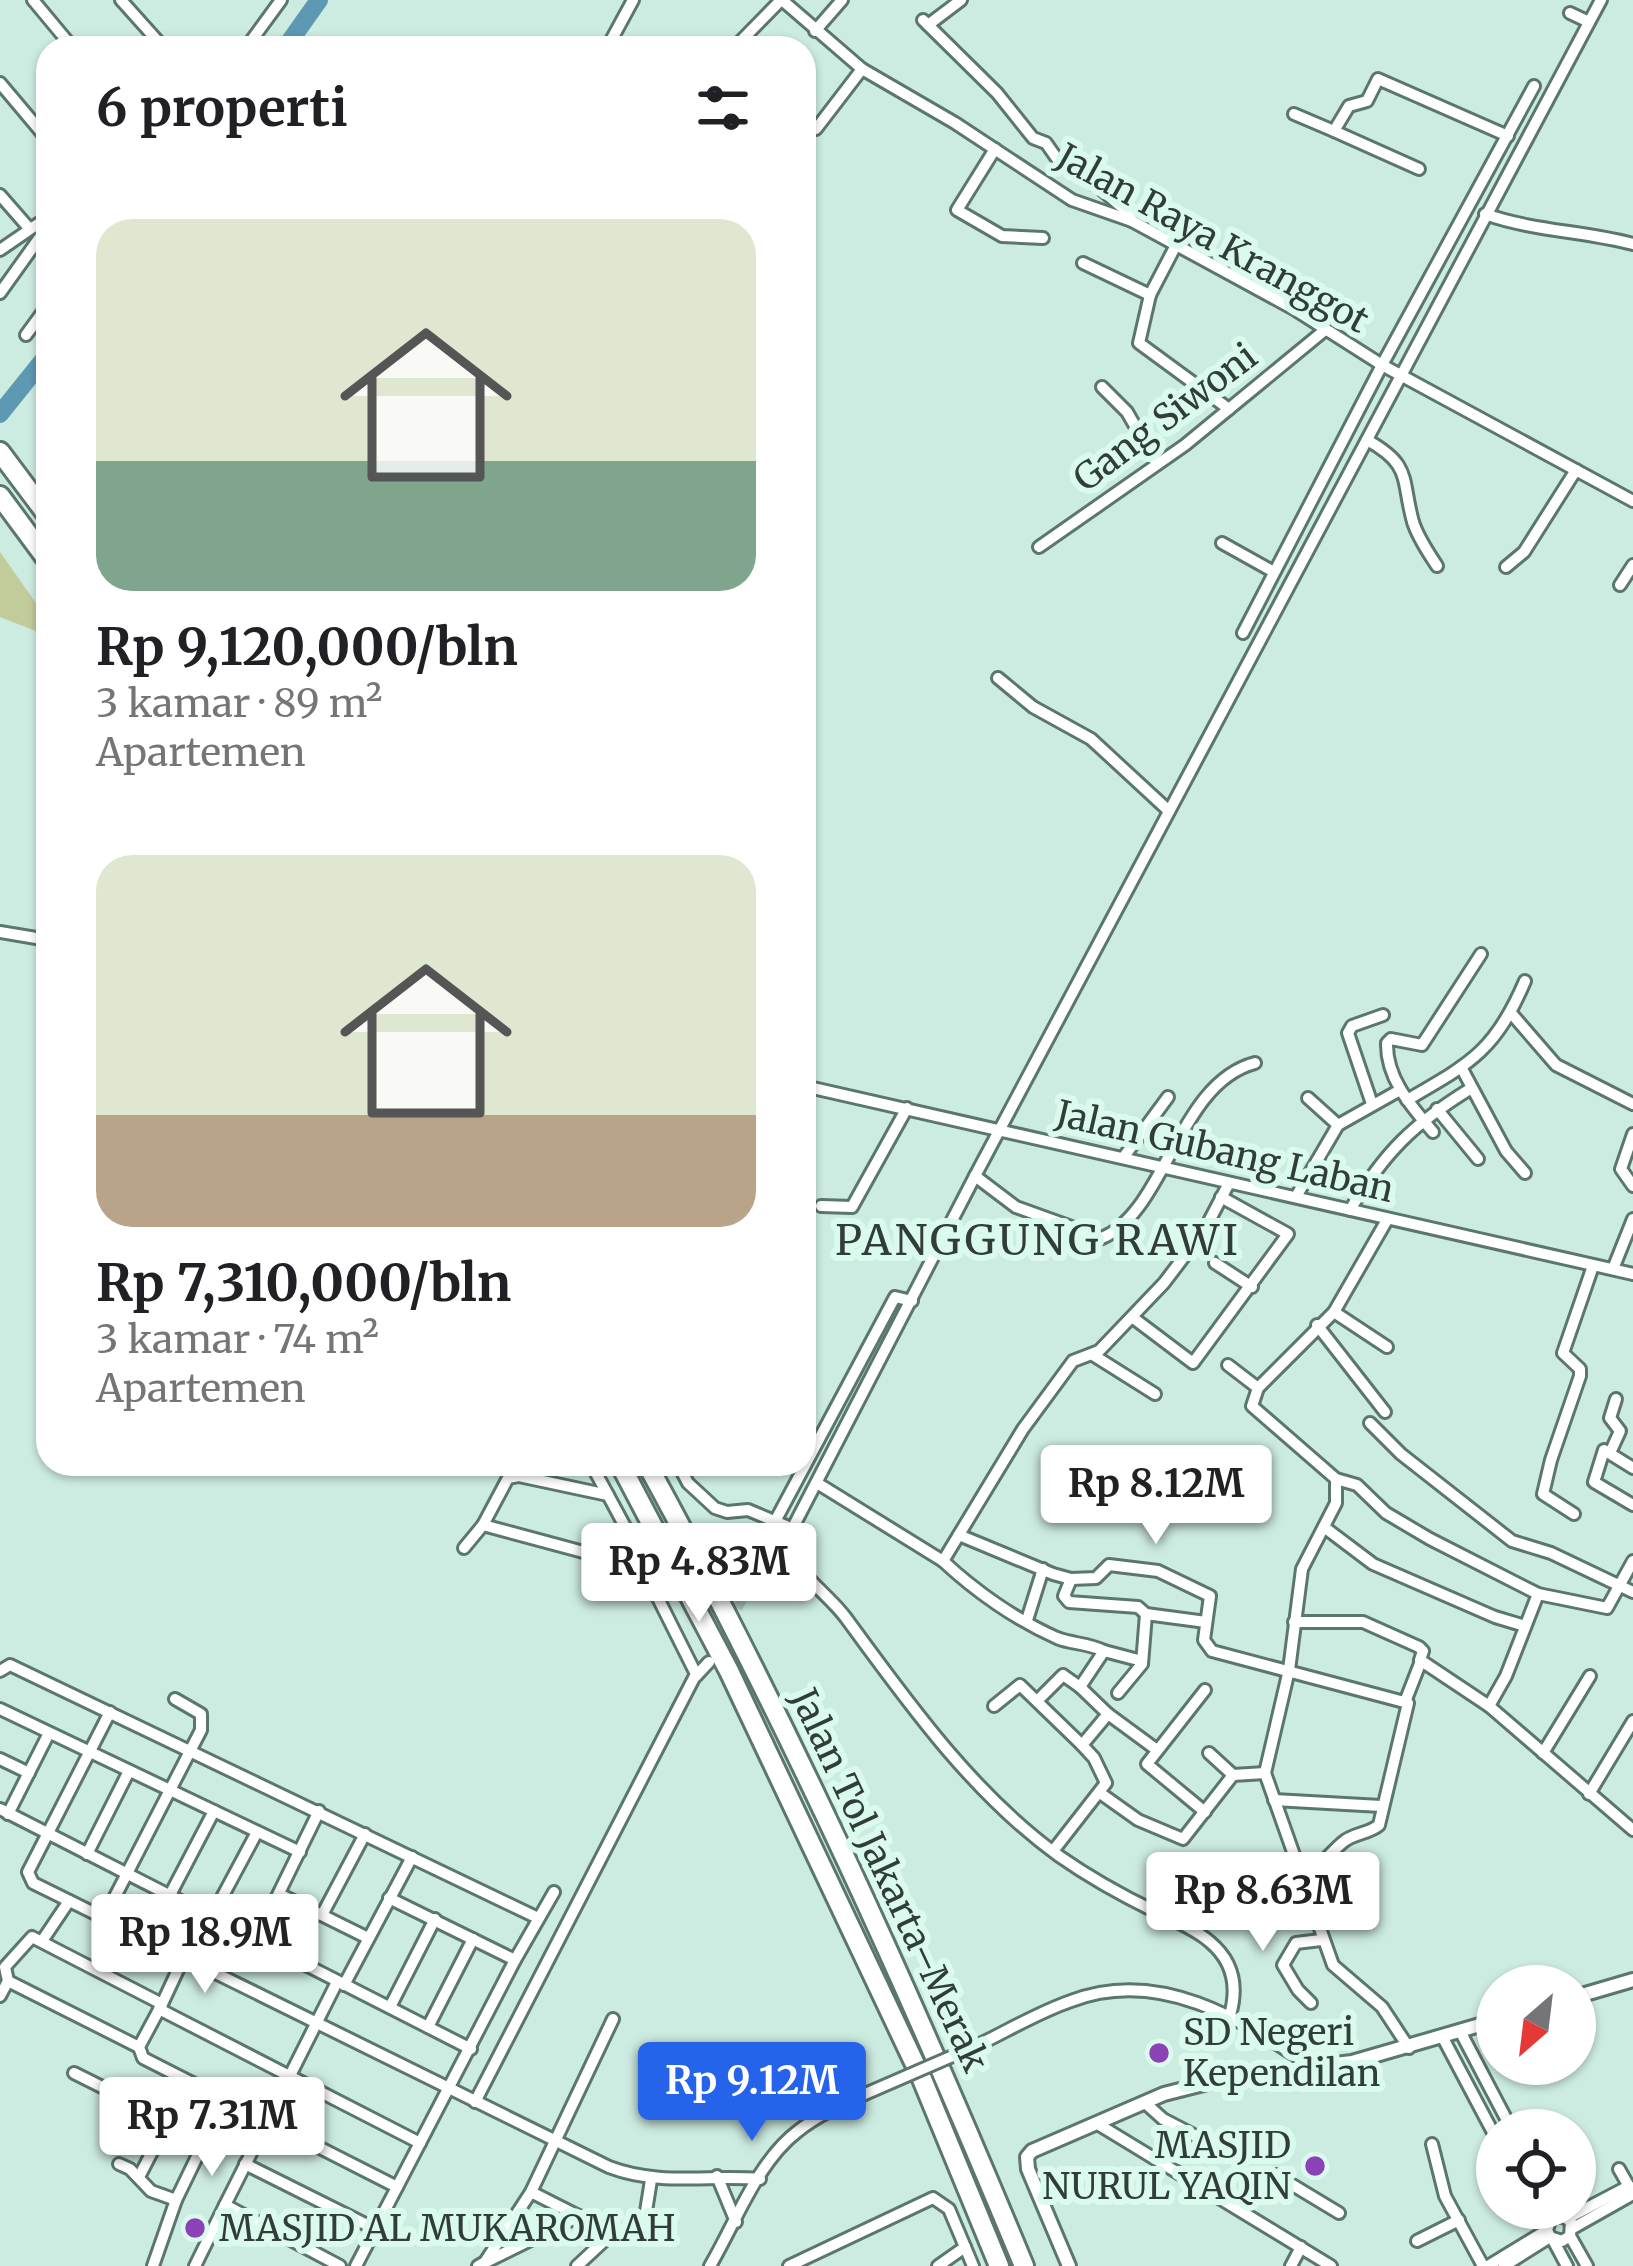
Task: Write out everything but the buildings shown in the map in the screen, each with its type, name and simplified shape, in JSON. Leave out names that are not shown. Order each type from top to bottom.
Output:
[{"type":"highway","points":[[0,452],[36,499]]},
{"type":"highway","points":[[0,496],[36,545]]},
{"type":"highway","name":"Jalan Tol Jakarta–Merak","points":[[626,1476],[730,1671],[922,2079],[999,2266]]},
{"type":"highway","name":"Jalan Tol Jakarta–Merak","points":[[653,1476],[831,1824],[936,2053],[1024,2266]]},
{"type":"street","points":[[33,0],[63,36]]},
{"type":"street","points":[[121,0],[153,36]]},
{"type":"street","points":[[255,36],[281,0]]},
{"type":"street","points":[[614,36],[633,0]]},
{"type":"street","points":[[746,36],[782,0]]},
{"type":"street","name":"Jalan Raya Kranggot","points":[[782,0],[862,69],[1072,200],[1132,221],[1392,370],[1633,500]]},
{"type":"street","points":[[814,32],[842,0]]},
{"type":"street","points":[[961,0],[925,22],[997,93],[1033,139],[1046,143],[1060,163],[1100,188],[1132,221]]},
{"type":"street","points":[[816,1462],[912,1301],[1169,811],[1310,522],[1579,17],[1600,0]]},
{"type":"street","points":[[816,129],[862,69]]},
{"type":"street","points":[[1334,131],[1349,106],[1367,101],[1376,80],[1383,79],[1514,139]]},
{"type":"street","points":[[0,83],[36,126]]},
{"type":"street","points":[[1243,633],[1274,572],[1367,440],[1392,370],[1485,214],[1534,86]]},
{"type":"street","points":[[1294,114],[1419,169]]},
{"type":"street","points":[[995,149],[957,210],[1002,236],[1042,238]]},
{"type":"street","points":[[0,195],[28,227]]},
{"type":"street","points":[[1485,214],[1518,226],[1555,227],[1633,244]]},
{"type":"street","points":[[0,250],[36,223]]},
{"type":"street","points":[[0,293],[36,243]]},
{"type":"street","points":[[1174,247],[1150,295],[1139,338],[1142,346],[1229,409]]},
{"type":"street","points":[[1083,263],[1150,295]]},
{"type":"street","points":[[26,335],[36,321]]},
{"type":"street","name":"Gang Siwoni","points":[[1039,547],[1229,409],[1325,329]]},
{"type":"street","points":[[1102,387],[1127,412],[1156,464]]},
{"type":"street","points":[[1367,440],[1401,465],[1414,524],[1437,566]]},
{"type":"street","points":[[1506,567],[1524,552],[1576,470]]},
{"type":"street","points":[[1222,543],[1274,572]]},
{"type":"street","points":[[1620,585],[1633,565]]},
{"type":"street","points":[[998,678],[1034,706],[1091,739],[1169,811]]},
{"type":"street","points":[[0,932],[36,938]]},
{"type":"street","points":[[1433,1132],[1404,1095],[1388,1061],[1387,1043],[1422,1045],[1481,954]]},
{"type":"street","points":[[1297,1196],[1338,1125],[1372,1104],[1404,1095],[1461,1067],[1490,1046],[1525,981]]},
{"type":"street","points":[[1511,1013],[1556,1066],[1633,1104]]},
{"type":"street","points":[[1372,1104],[1348,1033],[1352,1026],[1383,1016]]},
{"type":"street","points":[[975,1176],[1016,1207],[1102,1238],[1127,1225],[1217,1087],[1255,1063]]},
{"type":"street","points":[[1461,1067],[1506,1151],[1525,1173]]},
{"type":"street","name":"Jalan Gubang Laban","points":[[816,1089],[1633,1274]]},
{"type":"street","points":[[1350,1210],[1380,1162],[1422,1119],[1470,1089]]},
{"type":"street","points":[[1123,1158],[1168,1097]]},
{"type":"street","points":[[1308,1098],[1338,1125]]},
{"type":"street","points":[[821,1206],[852,1207],[907,1108]]},
{"type":"street","points":[[1438,1109],[1478,1159]]},
{"type":"street","points":[[1633,1134],[1621,1169],[1633,1186]]},
{"type":"street","points":[[943,1561],[1024,1429],[1073,1361],[1096,1353],[1184,1258],[1229,1183]]},
{"type":"street","points":[[1132,1317],[1193,1363],[1252,1287],[1288,1234],[1222,1197]]},
{"type":"street","points":[[1613,1269],[1633,1219]]},
{"type":"street","points":[[1387,1220],[1334,1312],[1258,1388],[1252,1406],[1336,1479],[1358,1485],[1386,1514],[1538,1594],[1600,1609],[1611,1604],[1633,1561]]},
{"type":"street","points":[[1215,1263],[1252,1287]]},
{"type":"street","points":[[1574,1514],[1544,1495],[1581,1372],[1564,1357],[1564,1348],[1593,1266]]},
{"type":"street","points":[[816,1460],[895,1298],[912,1301]]},
{"type":"street","points":[[1334,1312],[1387,1347]]},
{"type":"street","points":[[1317,1325],[1385,1412]]},
{"type":"street","points":[[1096,1353],[1155,1394]]},
{"type":"street","points":[[1228,1365],[1258,1388]]},
{"type":"street","points":[[1610,1453],[1620,1431],[1610,1418],[1616,1399]]},
{"type":"street","points":[[1370,1423],[1401,1454],[1512,1541],[1551,1552],[1633,1592]]},
{"type":"street","points":[[1633,1468],[1602,1452],[1594,1481],[1633,1505]]},
{"type":"street","points":[[598,1476],[629,1534]]},
{"type":"street","points":[[684,1476],[715,1508],[748,1510],[782,1523]]},
{"type":"street","points":[[746,1592],[750,1569],[808,1476]]},
{"type":"street","points":[[808,1476],[782,1523],[802,1570],[843,1613],[950,1751],[1004,1812],[1105,1886],[1210,1942],[1234,1975],[1231,2015]]},
{"type":"street","points":[[816,1476],[943,1561],[992,1600],[1059,1639],[1142,1661]]},
{"type":"street","points":[[464,1548],[511,1477],[608,1495]]},
{"type":"street","points":[[1336,1479],[1336,1503],[1302,1569],[1289,1670],[1264,1773],[1322,1940],[1338,1972],[1382,2007],[1409,2048]]},
{"type":"street","points":[[483,1525],[643,1568],[696,1676]]},
{"type":"street","points":[[1324,1527],[1373,1564],[1526,1626]]},
{"type":"street","points":[[959,1535],[1071,1579],[1096,1578],[1109,1565],[1158,1571],[1208,1594],[1204,1640],[1212,1651],[1405,1702]]},
{"type":"street","points":[[1027,1620],[1043,1570]]},
{"type":"street","points":[[1071,1579],[1066,1600],[1138,1607],[1147,1614],[1206,1622]]},
{"type":"street","points":[[1490,1706],[1538,1594]]},
{"type":"street","points":[[1118,1693],[1142,1661],[1147,1614]]},
{"type":"street","points":[[1294,1622],[1368,1623],[1423,1652],[1405,1702],[1408,1709],[1376,1830],[1345,1840],[1324,1865],[1300,1875]]},
{"type":"street","points":[[1081,1687],[1104,1651]]},
{"type":"street","points":[[1421,1661],[1490,1706],[1633,1830]]},
{"type":"street","points":[[480,2104],[696,1676],[709,1662]]},
{"type":"street","points":[[0,1670],[10,1665],[538,1918]]},
{"type":"street","points":[[1037,1701],[1063,1675],[1157,1750]]},
{"type":"street","points":[[1543,1753],[1590,1676]]},
{"type":"street","points":[[994,1706],[1018,1685],[1082,1745],[1106,1777],[1100,1792],[1053,1851]]},
{"type":"street","points":[[1205,1690],[1147,1767],[1205,1812]]},
{"type":"street","points":[[104,1918],[203,1718],[175,1699]]},
{"type":"street","points":[[0,1709],[300,1852]]},
{"type":"street","points":[[110,1712],[28,1875],[33,1883],[610,2167],[651,2180],[760,2179]]},
{"type":"street","points":[[1082,1745],[1108,1714]]},
{"type":"street","points":[[1589,1794],[1633,1721]]},
{"type":"street","points":[[49,1733],[4,1812],[470,2049]]},
{"type":"street","points":[[1209,1754],[1234,1775],[1264,1773]]},
{"type":"street","points":[[0,1759],[29,1773]]},
{"type":"street","points":[[86,1854],[129,1771]]},
{"type":"street","points":[[1100,1792],[1138,1820],[1184,1839],[1234,1775]]},
{"type":"street","points":[[1274,1800],[1381,1806]]},
{"type":"street","points":[[170,1895],[214,1811]]},
{"type":"street","points":[[256,1940],[319,1811]]},
{"type":"street","points":[[257,1832],[160,2006],[140,2047],[143,2058],[397,2187]]},
{"type":"street","points":[[322,1916],[365,1834]]},
{"type":"street","points":[[195,2266],[315,2025],[412,1857]]},
{"type":"street","points":[[356,2266],[554,1892]]},
{"type":"street","points":[[279,1894],[368,1938]]},
{"type":"street","points":[[389,1898],[515,1960]]},
{"type":"street","points":[[1315,1916],[1367,1900]]},
{"type":"street","points":[[42,1941],[69,1901]]},
{"type":"street","points":[[390,2007],[435,1919]]},
{"type":"street","points":[[0,1996],[8,1981],[4,1966],[26,1939],[42,1941],[420,2143]]},
{"type":"street","points":[[428,2027],[472,1939]]},
{"type":"street","points":[[1311,2003],[1283,1965],[1296,1943],[1322,1940]]},
{"type":"street","points":[[1596,1990],[1633,1979]]},
{"type":"street","points":[[8,1981],[140,2047]]},
{"type":"street","points":[[710,2266],[770,2159],[794,2133],[824,2113],[1073,2000],[1141,1991],[1192,2000],[1231,2015],[1312,2067]]},
{"type":"street","points":[[481,2264],[531,2192],[613,2019]]},
{"type":"street","points":[[1069,2266],[1032,2181],[1027,2157],[1032,2151],[1144,2102],[1235,2076],[1409,2048],[1476,2026]]},
{"type":"street","points":[[1460,2031],[1501,2109]]},
{"type":"street","points":[[1443,2038],[1479,2109]]},
{"type":"street","points":[[74,2073],[168,2120]]},
{"type":"street","points":[[139,2177],[188,2081]]},
{"type":"street","points":[[153,2266],[176,2200],[224,2101]]},
{"type":"street","points":[[1482,2109],[1497,2101]]},
{"type":"street","points":[[1144,2102],[1163,2119],[1210,2144]]},
{"type":"street","points":[[1096,2123],[1331,2266]]},
{"type":"street","points":[[1432,2144],[1445,2196],[1485,2266],[1553,2229]]},
{"type":"street","points":[[119,2164],[151,2191],[176,2200]]},
{"type":"street","points":[[245,2164],[375,2229]]},
{"type":"street","points":[[1596,2208],[1632,2191],[1619,2169]]},
{"type":"street","points":[[1276,2175],[1339,2213]]},
{"type":"street","points":[[717,2176],[736,2222]]},
{"type":"street","points":[[643,2230],[651,2180]]},
{"type":"street","points":[[531,2192],[608,2234],[577,2266]]},
{"type":"street","points":[[789,2266],[933,2198],[949,2209],[973,2266]]},
{"type":"street","points":[[225,2206],[340,2266]]},
{"type":"street","points":[[481,2264],[580,2216]]},
{"type":"street","points":[[1417,2241],[1459,2220]]},
{"type":"street","points":[[1504,2266],[1554,2229]]},
{"type":"street","points":[[1559,2229],[1567,2266]]},
{"type":"street","points":[[1560,2229],[1587,2266]]},
{"type":"street","points":[[938,2266],[965,2247]]},
{"type":"street","points":[[1291,2266],[1301,2247]]},
{"type":"green space","points":[[0,552],[36,603],[36,631],[0,617]]},
{"type":"waterway","points":[[294,36],[319,0]]},
{"type":"waterway","points":[[0,414],[36,369]]},
{"type":"tunnel","points":[[716,1648],[746,1592]]},
{"type":"place","name":"SD Negeri Kependilan","points":[[1159,2053]]},
{"type":"place","name":"MASJID NURUL YAQIN","points":[[1315,2166]]},
{"type":"place","name":"MASJID AL MUKAROMAH","points":[[195,2228]]},
{"type":"district","name":"PANGGUNG RAWI","points":[[1038,1240]]}]
